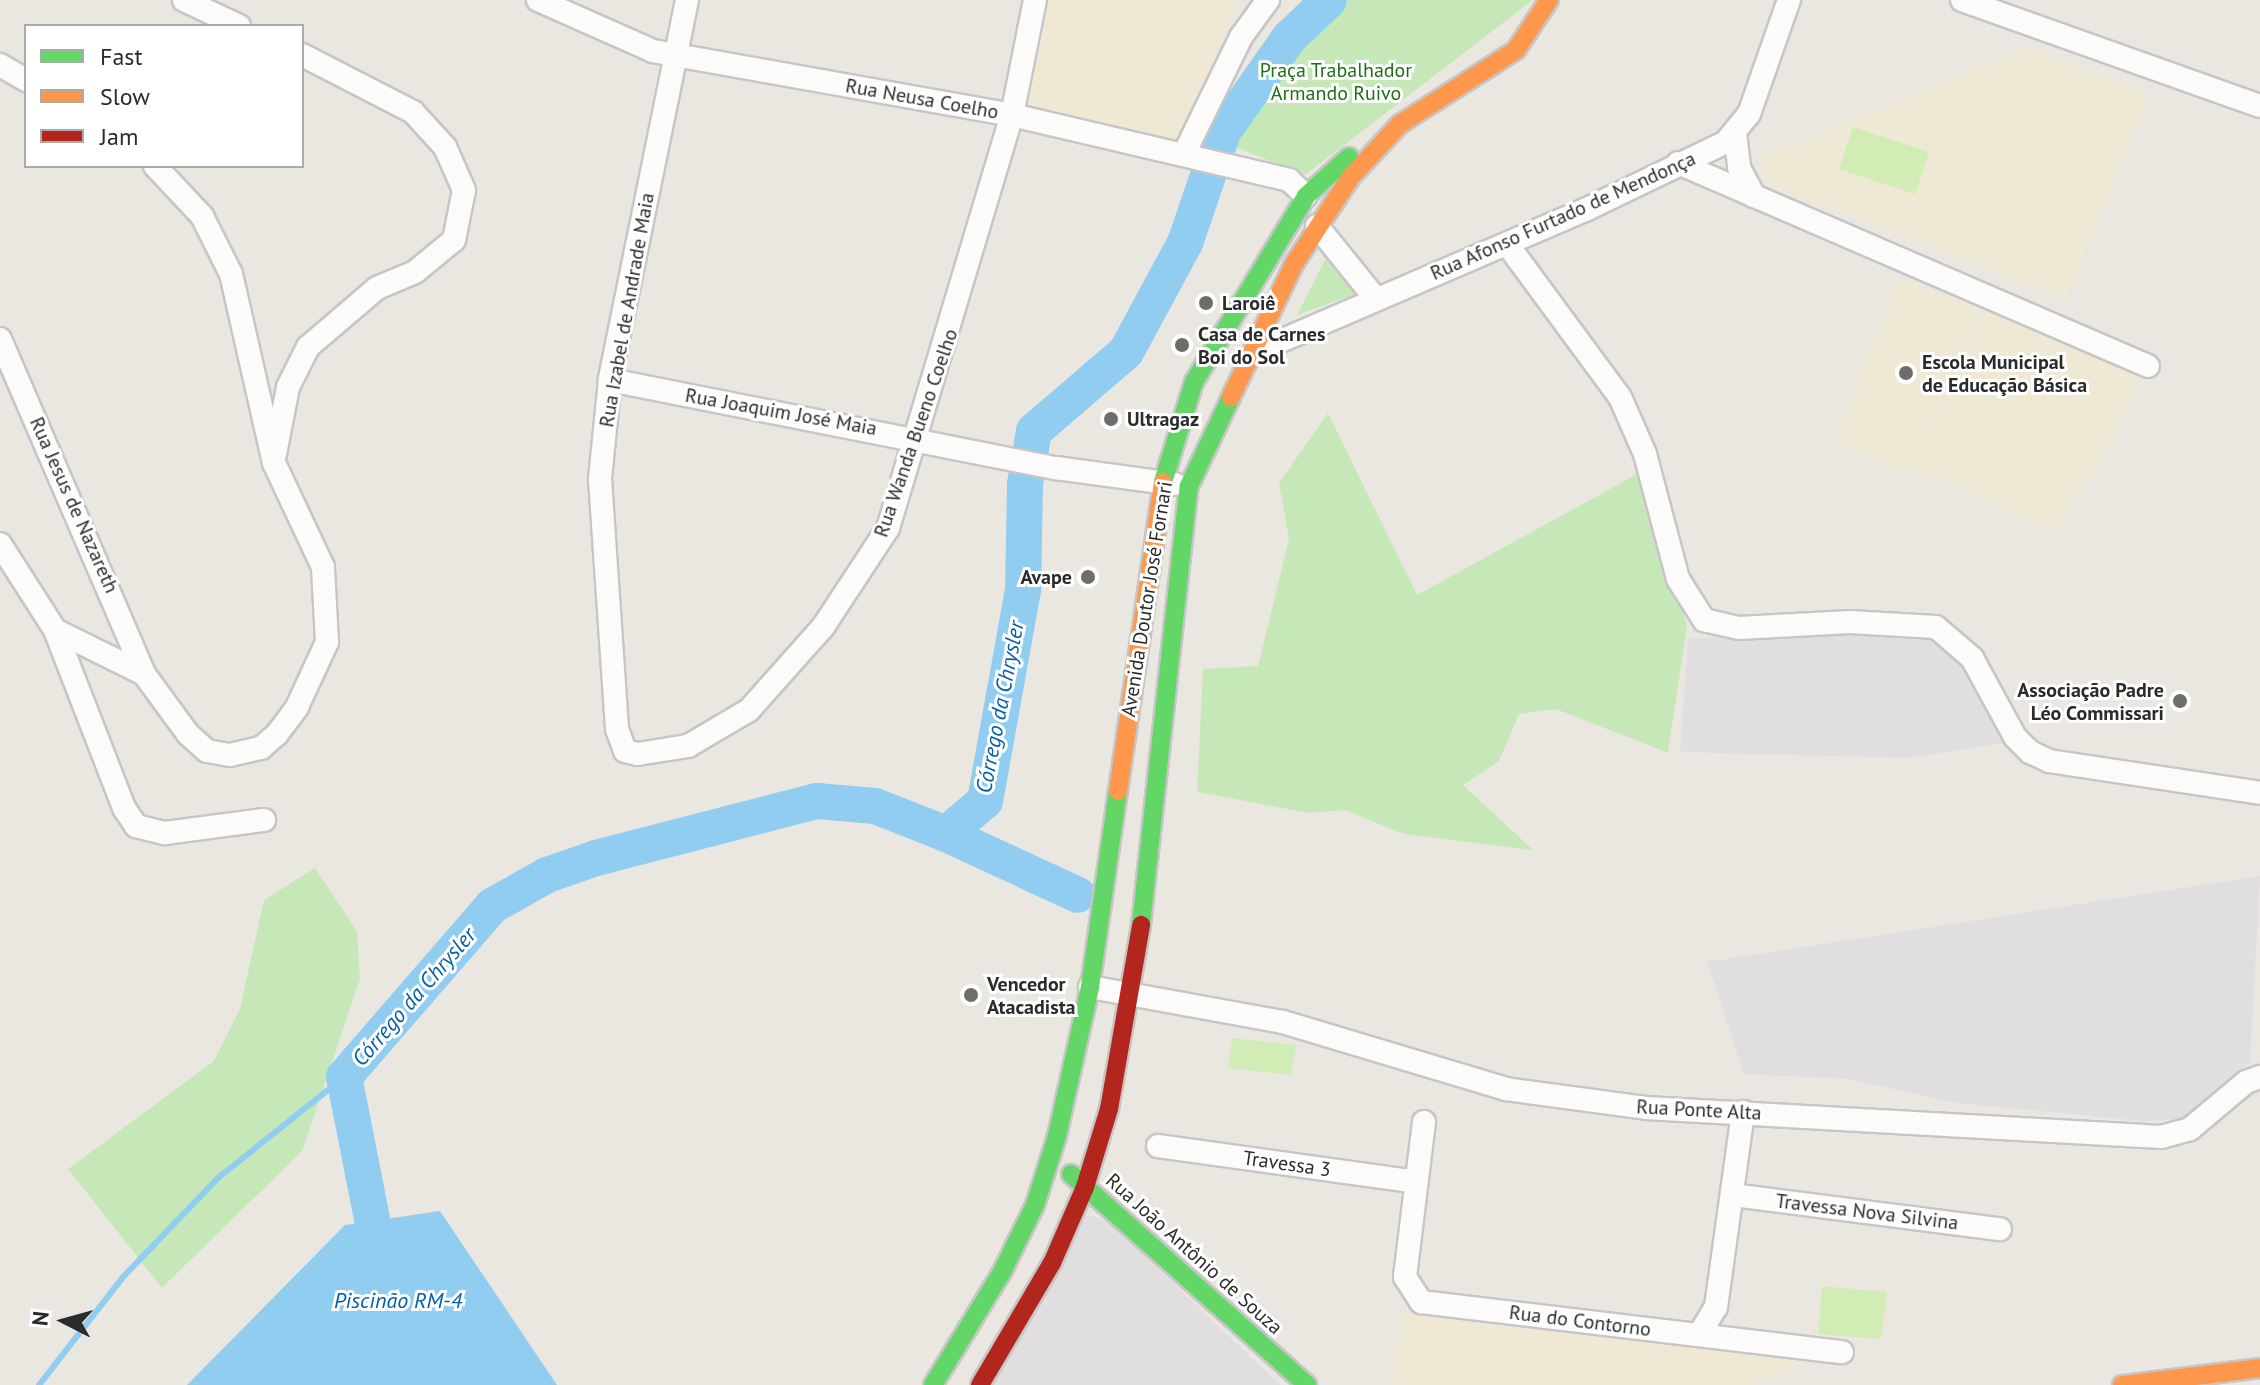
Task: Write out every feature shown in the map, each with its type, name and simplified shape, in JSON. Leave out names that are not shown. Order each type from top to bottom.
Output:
[{"type":"main road","points":[[1294,264],[1350,178],[1400,124],[1439,95],[1516,50],[1549,0]]},
{"type":"main road","name":"Avenida Doutor José Fornari","points":[[933,1385],[1002,1272],[1052,1156],[1090,987],[1163,483],[1194,382],[1306,196],[1395,114],[1439,95]]},
{"type":"main road","points":[[1294,264],[1306,196]]},
{"type":"main road","name":"Avenida Doutor José Fornari","points":[[980,1385],[1052,1263],[1085,1187],[1109,1109],[1131,993],[1189,486],[1230,392],[1255,352],[1294,264]]},
{"type":"main road","name":"Rua João Antônio de Souza","points":[[1052,1156],[1307,1385]]},
{"type":"main road","points":[[947,1365],[950,1385]]},
{"type":"main road","points":[[2122,1385],[2260,1368]]},
{"type":"street","points":[[184,0],[235,24]]},
{"type":"street","name":"Rua Neusa Coelho","points":[[538,0],[634,44],[676,55],[1012,115],[1289,180],[1306,196]]},
{"type":"street","name":"Rua Izabel de Andrade Maia","points":[[638,754],[625,751],[617,729],[600,479],[610,380],[687,0]]},
{"type":"street","name":"Rua Wanda Bueno Coelho","points":[[638,754],[688,746],[749,710],[823,627],[888,528],[918,437],[1012,115],[1035,0]]},
{"type":"street","points":[[1192,156],[1234,50],[1268,0]]},
{"type":"street","name":"Rua Afonso Furtado de Mendonça","points":[[1255,352],[1507,244],[1678,163],[1718,148],[1735,133],[1749,114],[1789,0]]},
{"type":"street","points":[[1962,0],[2260,106]]},
{"type":"street","points":[[274,463],[288,387],[308,347],[377,288],[415,272],[454,240],[464,190],[445,147],[413,112],[304,56]]},
{"type":"street","points":[[0,65],[24,79]]},
{"type":"street","points":[[1735,133],[1739,168],[1754,196]]},
{"type":"street","points":[[1678,163],[2148,366]]},
{"type":"street","name":"Rua Jesus de Nazareth","points":[[0,339],[144,674],[188,734],[207,751],[242,755],[261,748],[297,707],[327,642],[329,610],[312,535],[274,463],[231,274],[202,216],[157,168]]},
{"type":"street","points":[[1317,226],[1375,298]]},
{"type":"street","points":[[1507,244],[1620,397],[1645,454],[1678,579],[1704,620],[1739,628],[1850,622],[1936,627],[1972,658],[2015,737],[2030,752],[2049,761],[2260,793]]},
{"type":"street","name":"Rua Joaquim José Maia","points":[[610,380],[918,437],[1056,468],[1189,486]]},
{"type":"street","points":[[0,544],[55,630],[124,808],[136,826],[165,833],[264,820]]},
{"type":"street","name":"Rua Jesus de Nazareth","points":[[55,630],[144,674]]},
{"type":"street","points":[[1090,987],[1131,993]]},
{"type":"street","name":"Rua Ponte Alta","points":[[1131,993],[1283,1022],[1506,1089],[1609,1104],[2161,1137],[2190,1129],[2246,1082],[2260,1077]]},
{"type":"street","points":[[1743,1112],[1716,1307],[1699,1335],[1842,1352]]},
{"type":"street","name":"Rua do Contorno","points":[[1424,1122],[1405,1277],[1421,1302],[1699,1335]]},
{"type":"street","name":"Travessa 3","points":[[1158,1146],[1417,1182]]},
{"type":"street","name":"Travessa Nova Silvina","points":[[1733,1195],[2000,1229]]},
{"type":"shaded area","points":[[1046,0],[1239,0],[1180,141],[1027,106]]},
{"type":"shaded area","points":[[2029,47],[2149,96],[2067,299],[1768,184],[1761,158]]},
{"type":"shaded area","points":[[1899,279],[1979,306],[1929,430],[1983,308],[2138,371],[2117,436],[2054,530],[1914,468],[1910,475],[1835,440]]},
{"type":"shaded area","points":[[1876,627],[1932,632],[1963,654],[2004,743],[1908,758],[1680,752],[1688,639]]},
{"type":"shaded area","points":[[2260,876],[2250,1063],[2181,1120],[2141,1121],[1957,1103],[1848,1079],[1744,1074],[1707,962]]},
{"type":"shaded area","points":[[1086,1215],[1108,1221],[1280,1385],[988,1385]]},
{"type":"shaded area","points":[[1401,1314],[1806,1361],[1752,1385],[1393,1385]]},
{"type":"green space","name":"Praça Trabalhador Armando Ruivo","points":[[1348,0],[1533,0],[1305,175],[1228,144],[1294,46]]},
{"type":"green space","points":[[1853,127],[1929,152],[1915,194],[1839,169]]},
{"type":"green space","points":[[1328,254],[1359,293],[1297,315]]},
{"type":"green space","points":[[1328,413],[1417,595],[1639,473],[1687,625],[1668,753],[1556,709],[1519,714],[1499,761],[1463,785],[1533,850],[1404,834],[1345,810],[1309,813],[1197,792],[1203,669],[1258,666],[1289,539],[1279,483]]},
{"type":"green space","points":[[315,868],[357,931],[360,979],[302,1151],[162,1288],[68,1169],[214,1061],[240,1009],[264,900]]},
{"type":"green space","points":[[1232,1038],[1296,1045],[1291,1075],[1228,1068]]},
{"type":"green space","points":[[1822,1286],[1887,1292],[1881,1339],[1818,1334]]},
{"type":"water","name":"Piscinão RM-4","points":[[440,1211],[557,1385],[187,1385],[345,1225]]},
{"type":"waterway","name":"Córrego da Chrysler","points":[[382,1270],[344,1077],[492,906],[547,875],[596,858],[817,801],[875,806],[946,834],[985,801],[1023,590],[1025,484],[1034,431],[1126,352],[1185,243],[1223,132],[1289,38],[1329,0]]},
{"type":"waterway","points":[[946,834],[1078,895]]},
{"type":"waterway","points":[[39,1385],[124,1276],[218,1178],[344,1077]]},
{"type":"traffic: fast","points":[[1163,482],[1194,382],[1306,196],[1349,157]]},
{"type":"traffic: fast","points":[[1141,925],[1189,486],[1231,397]]},
{"type":"traffic: fast","points":[[933,1385],[1002,1272],[1035,1205],[1057,1136],[1090,987],[1118,791]]},
{"type":"traffic: fast","points":[[1071,1174],[1307,1385]]},
{"type":"traffic: slow","points":[[1231,397],[1294,264],[1350,178],[1400,124],[1516,50],[1549,0]]},
{"type":"traffic: slow","points":[[1118,791],[1163,482]]},
{"type":"traffic: slow","points":[[2122,1385],[2260,1368]]},
{"type":"traffic: jam","points":[[980,1385],[1052,1263],[1085,1187],[1109,1109],[1141,925]]},
{"type":"place","name":"Laroiê","points":[[1206,303]]},
{"type":"place","name":"Casa de Carnes Boi do Sol","points":[[1182,345]]},
{"type":"place","name":"Escola Municipal de Educação Básica","points":[[1906,373]]},
{"type":"place","name":"Ultragaz","points":[[1111,419]]},
{"type":"place","name":"Avape","points":[[1088,577]]},
{"type":"place","name":"Associação Padre Léo Commissari","points":[[2180,701]]},
{"type":"place","name":"Vencedor Atacadista","points":[[971,995]]}]
